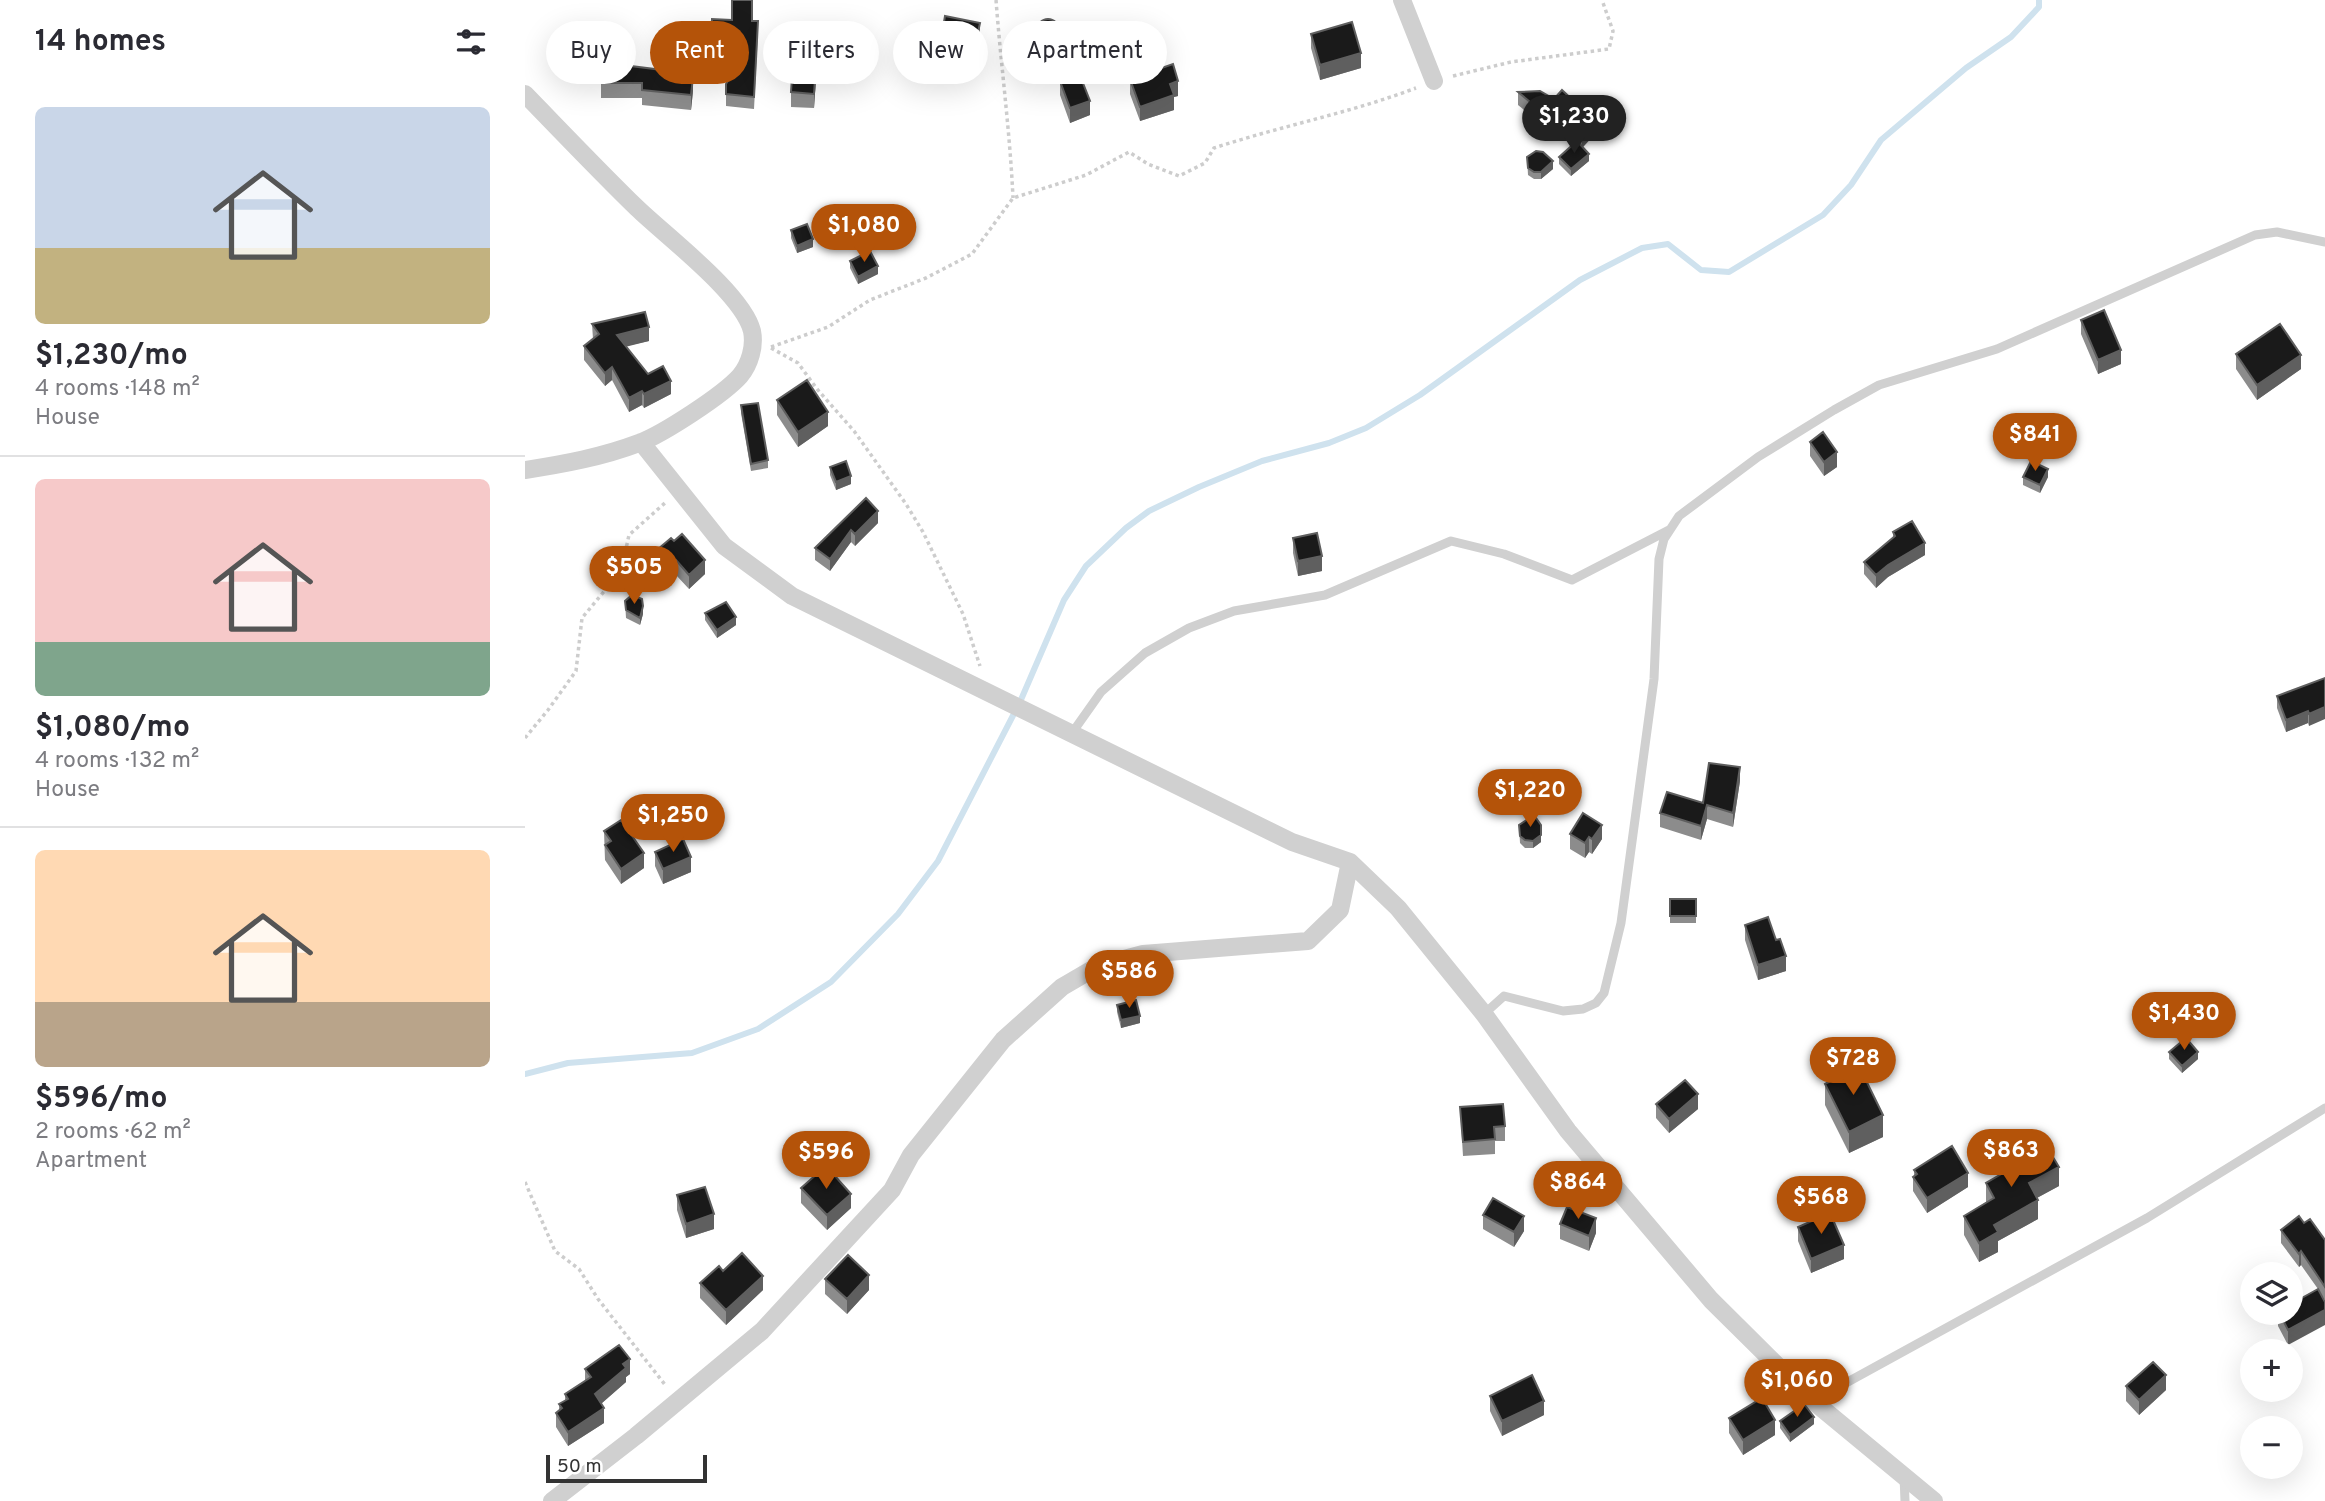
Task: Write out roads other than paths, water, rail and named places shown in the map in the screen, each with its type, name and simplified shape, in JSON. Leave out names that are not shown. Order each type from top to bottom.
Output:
[{"type":"street","points":[[1402,0],[1434,81]]},
{"type":"street","points":[[525,94],[638,208],[726,290],[743,309],[761,350],[741,375],[710,401],[641,442],[584,461],[525,470]]},
{"type":"street","points":[[641,442],[724,546],[792,596],[1292,842],[1350,862],[1398,908],[1484,1014],[1568,1131],[1711,1300],[1814,1401],[1934,1501]]},
{"type":"street","points":[[552,1501],[762,1331],[892,1191],[911,1154],[1003,1040],[1062,987],[1098,966],[1143,954],[1308,941],[1339,910],[1350,862]]},
{"type":"lane","points":[[1484,1014],[1504,996],[1563,1011],[1583,1009],[1596,1003],[1604,993],[1621,923],[1654,679],[1659,559],[1664,539],[1679,516],[1758,457],[1879,385],[1997,349],[2255,235],[2277,232],[2325,242]]},
{"type":"lane","points":[[1064,729],[1145,653],[1189,628],[1234,611],[1325,595],[1451,541],[1504,554],[1572,580],[1671,529]]},
{"type":"lane","points":[[1814,1401],[2147,1218],[2325,1108]]},
{"type":"lane","points":[[1904,1474],[1905,1501]]},
{"type":"waterway","points":[[525,1074],[568,1063],[692,1053],[758,1029],[831,982],[898,914],[938,861],[1020,702],[1064,600],[1086,566],[1126,528],[1149,511],[1199,487],[1262,461],[1329,443],[1366,428],[1420,395],[1580,280],[1642,248],[1668,244],[1701,270],[1729,272],[1823,215],[1851,185],[1881,140],[1966,68],[2011,37],[2039,7],[2039,0]]}]
